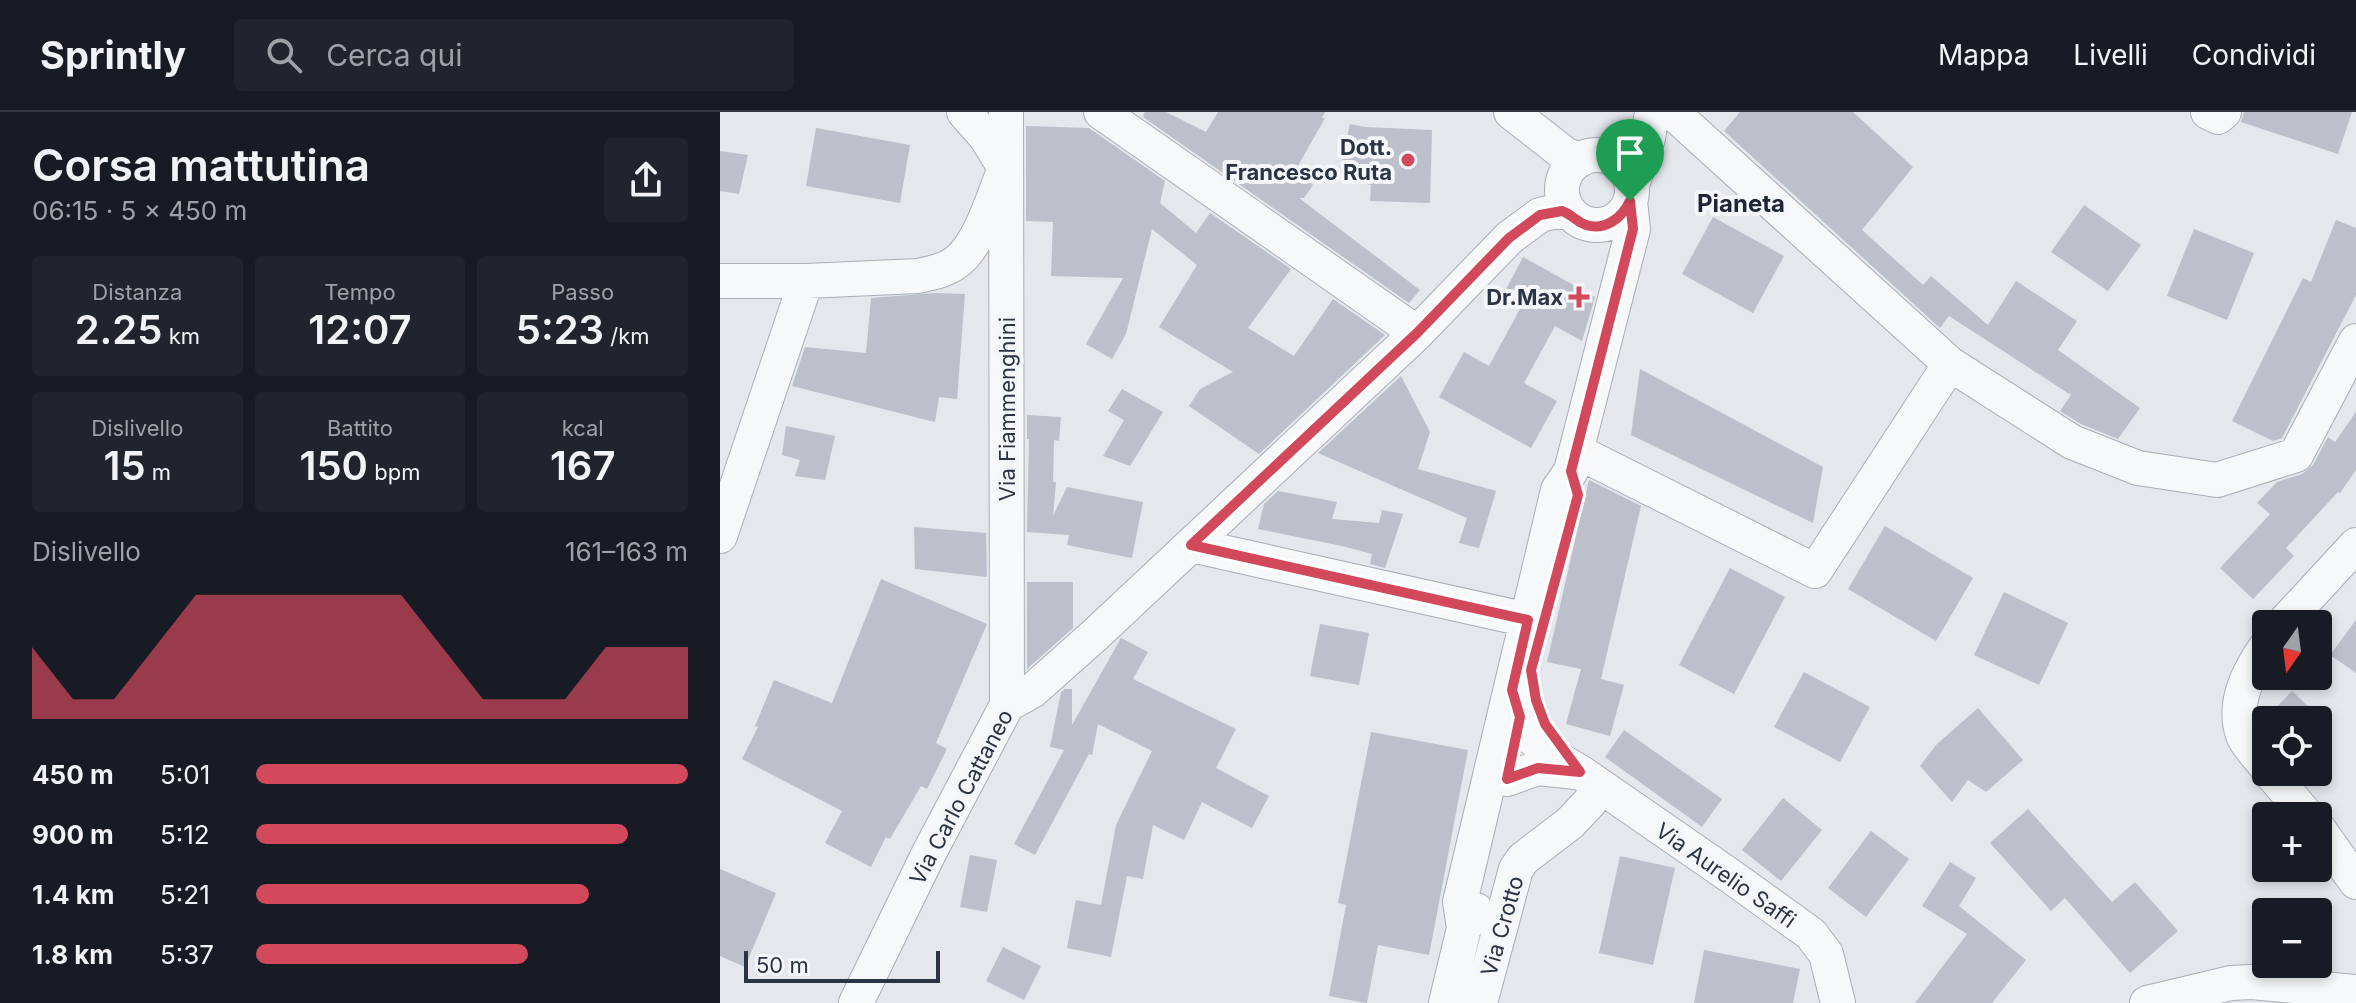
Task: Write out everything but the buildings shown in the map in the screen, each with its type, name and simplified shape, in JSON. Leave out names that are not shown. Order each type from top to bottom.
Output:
[{"type":"street","points":[[720,281],[918,276],[958,261],[974,239],[1005,168],[986,137],[964,112]]},
{"type":"street","name":"Via Fiammenghini","points":[[1006,112],[1007,705]]},
{"type":"street","points":[[1101,112],[1417,333]]},
{"type":"street","points":[[1446,1003],[1464,928],[1479,904],[1507,779],[1521,692],[1528,620],[1558,490],[1574,461],[1633,229],[1628,170],[1620,162],[1612,157],[1566,155],[1511,112]]},
{"type":"street","points":[[1613,310],[1610,278],[1598,237],[1576,218],[1562,190],[1565,177],[1592,158],[1641,112]]},
{"type":"street","points":[[1576,218],[1602,226],[1618,219],[1631,192],[1648,138],[1652,112]]},
{"type":"street","points":[[1672,112],[1950,364],[2072,442],[2138,468],[2217,480],[2296,455],[2356,341]]},
{"type":"street","points":[[2208,112],[2218,117],[2224,112]]},
{"type":"street","name":"Via Carlo Cattaneo","points":[[856,1003],[929,853],[1007,705],[1032,691],[1054,673],[1417,333],[1509,238],[1530,222],[1552,212],[1576,218]]},
{"type":"street","points":[[720,536],[806,281]]},
{"type":"street","points":[[1574,461],[1815,571],[1950,364]]},
{"type":"street","points":[[1464,928],[1460,902],[1578,495],[1574,461]]},
{"type":"street","points":[[1191,545],[1528,620]]},
{"type":"street","points":[[2296,610],[2356,545]]},
{"type":"street","points":[[2252,673],[2239,711],[2244,737],[2252,748]]},
{"type":"street","name":"Via Aurelio Saffi","points":[[1521,692],[1528,734],[1546,752],[1811,934],[1826,954],[1838,1003]]},
{"type":"street","name":"Via Aurelio Saffi","points":[[1521,692],[1536,700],[1545,724],[1590,780]]},
{"type":"street","name":"Via Aurelio Saffi","points":[[1507,779],[1538,768],[1590,780]]},
{"type":"street","name":"Via Crotto","points":[[1480,1003],[1516,869],[1523,859],[1582,812],[1590,780]]},
{"type":"street","points":[[2282,786],[2295,802]]},
{"type":"street","points":[[2332,848],[2356,882]]},
{"type":"street","points":[[2147,1003],[2231,983],[2252,982],[2356,992]]},
{"type":"place","name":"Dott. Francesco Ruta","points":[[1408,160]]},
{"type":"place","name":"Dr.Max","points":[[1579,297]]},
{"type":"district","name":"Pianeta","points":[[1741,204]]},
{"type":"route","points":[[1630,201],[1633,229],[1571,471],[1578,495],[1531,670],[1536,700],[1545,724],[1580,772],[1538,768],[1507,779],[1520,717],[1512,690],[1528,620],[1191,545],[1417,333],[1509,238],[1540,215],[1552,212],[1567,212],[1584,224],[1602,226],[1618,219],[1630,201]]}]
